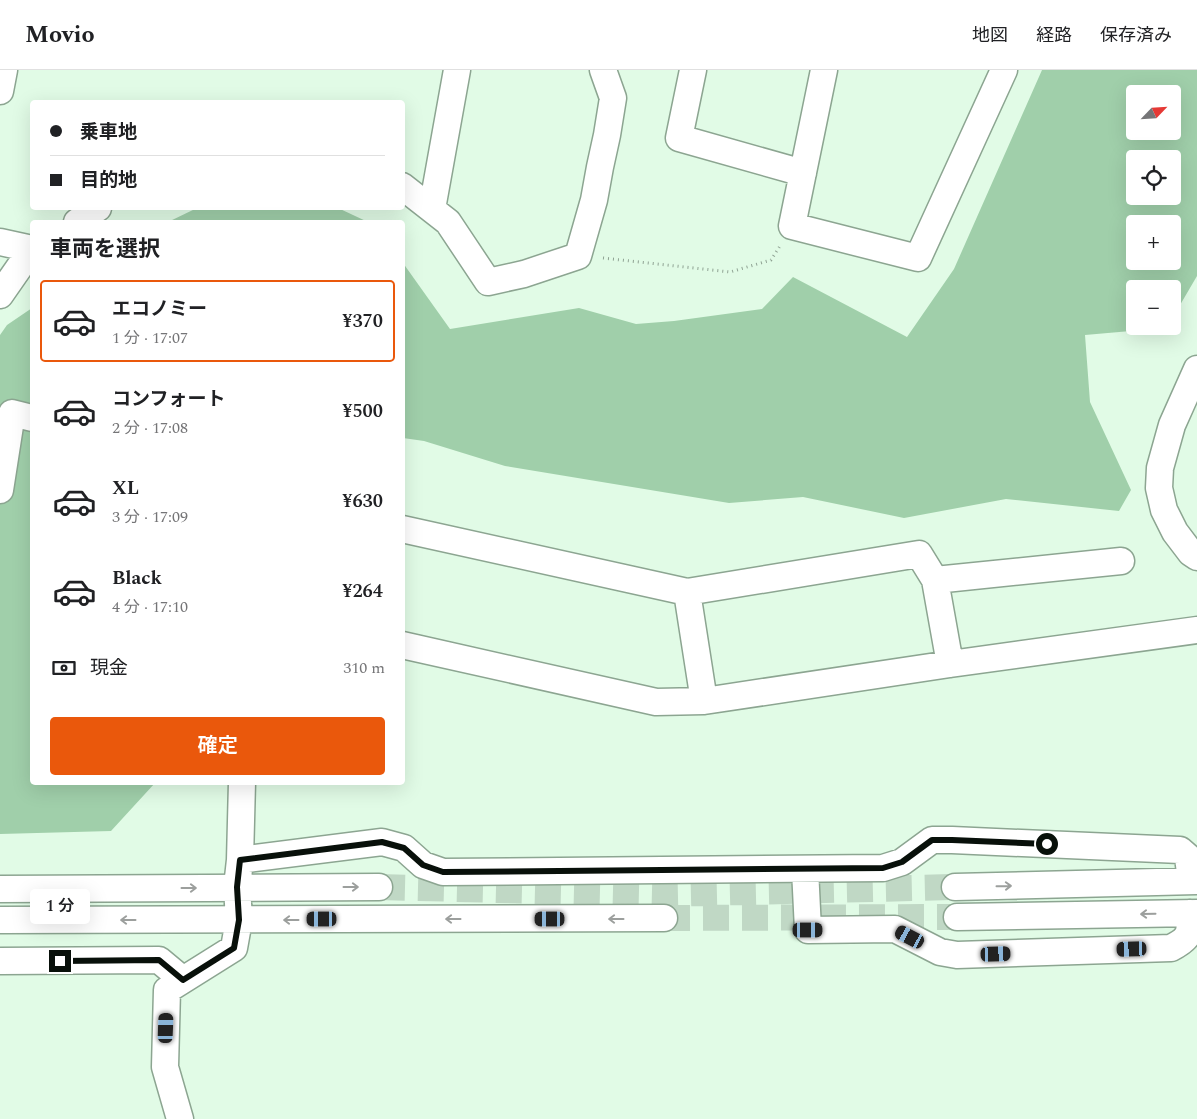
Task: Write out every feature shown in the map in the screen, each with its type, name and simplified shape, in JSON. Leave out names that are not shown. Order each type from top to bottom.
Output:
[{"type":"street","points":[[0,90],[4,70]]},
{"type":"street","points":[[432,209],[457,70]]},
{"type":"street","points":[[405,188],[448,222],[488,282],[524,274],[578,256],[594,200],[613,98],[603,70]]},
{"type":"street","points":[[693,70],[678,138],[803,174]]},
{"type":"street","points":[[824,70],[792,226],[918,258],[1004,70]]},
{"type":"street","points":[[80,220],[95,210]]},
{"type":"street","points":[[0,242],[30,249]]},
{"type":"street","points":[[0,295],[30,252]]},
{"type":"street","points":[[1197,369],[1172,425],[1160,468],[1159,488],[1164,510],[1175,532],[1191,553],[1197,557]]},
{"type":"street","points":[[0,490],[12,413],[30,418]]},
{"type":"street","points":[[405,530],[687,592],[919,554],[935,580],[950,664]]},
{"type":"street","points":[[935,580],[1121,561]]},
{"type":"street","points":[[687,592],[704,701]]},
{"type":"street","points":[[405,646],[656,702],[704,701],[950,664],[1197,630]]},
{"type":"street","points":[[180,1119],[165,1067],[167,990],[234,948],[239,920],[237,887],[240,860],[242,785]]},
{"type":"street","points":[[240,860],[382,842],[404,848],[423,865],[443,872],[883,868],[902,862],[932,840],[952,840],[1180,850],[1188,857],[1194,881],[955,887]]},
{"type":"street","points":[[805,869],[808,930],[895,929],[940,952],[957,955],[1171,948],[1182,942],[1190,932],[1193,913],[957,918]]},
{"type":"street","points":[[0,889],[379,887]]},
{"type":"street","points":[[0,920],[664,918]]},
{"type":"street","points":[[0,961],[159,960],[183,980]]},
{"type":"path","points":[[578,256],[730,272],[771,260],[792,226]]},
{"type":"green space","points":[[1042,70],[1197,70],[1197,276],[1181,303],[1181,280],[1126,280],[1126,331],[1085,335],[1090,402],[1131,490],[1119,511],[1006,499],[904,518],[803,497],[729,503],[505,466],[424,441],[405,438],[405,266],[450,329],[579,308],[636,324],[674,321],[762,309],[793,277],[907,337],[954,269]]},
{"type":"green space","points":[[193,210],[342,210],[364,220],[172,220]]},
{"type":"green space","points":[[30,309],[30,785],[153,785],[111,831],[0,834],[0,335],[7,325]]},
{"type":"tunnel","points":[[379,887],[659,894],[955,887]]},
{"type":"tunnel","points":[[664,918],[957,917]]},
{"type":"route","points":[[60,961],[159,960],[183,980],[234,948],[239,920],[237,887],[240,860],[382,842],[404,848],[423,865],[443,872],[883,868],[902,862],[932,840],[1047,844]]}]
